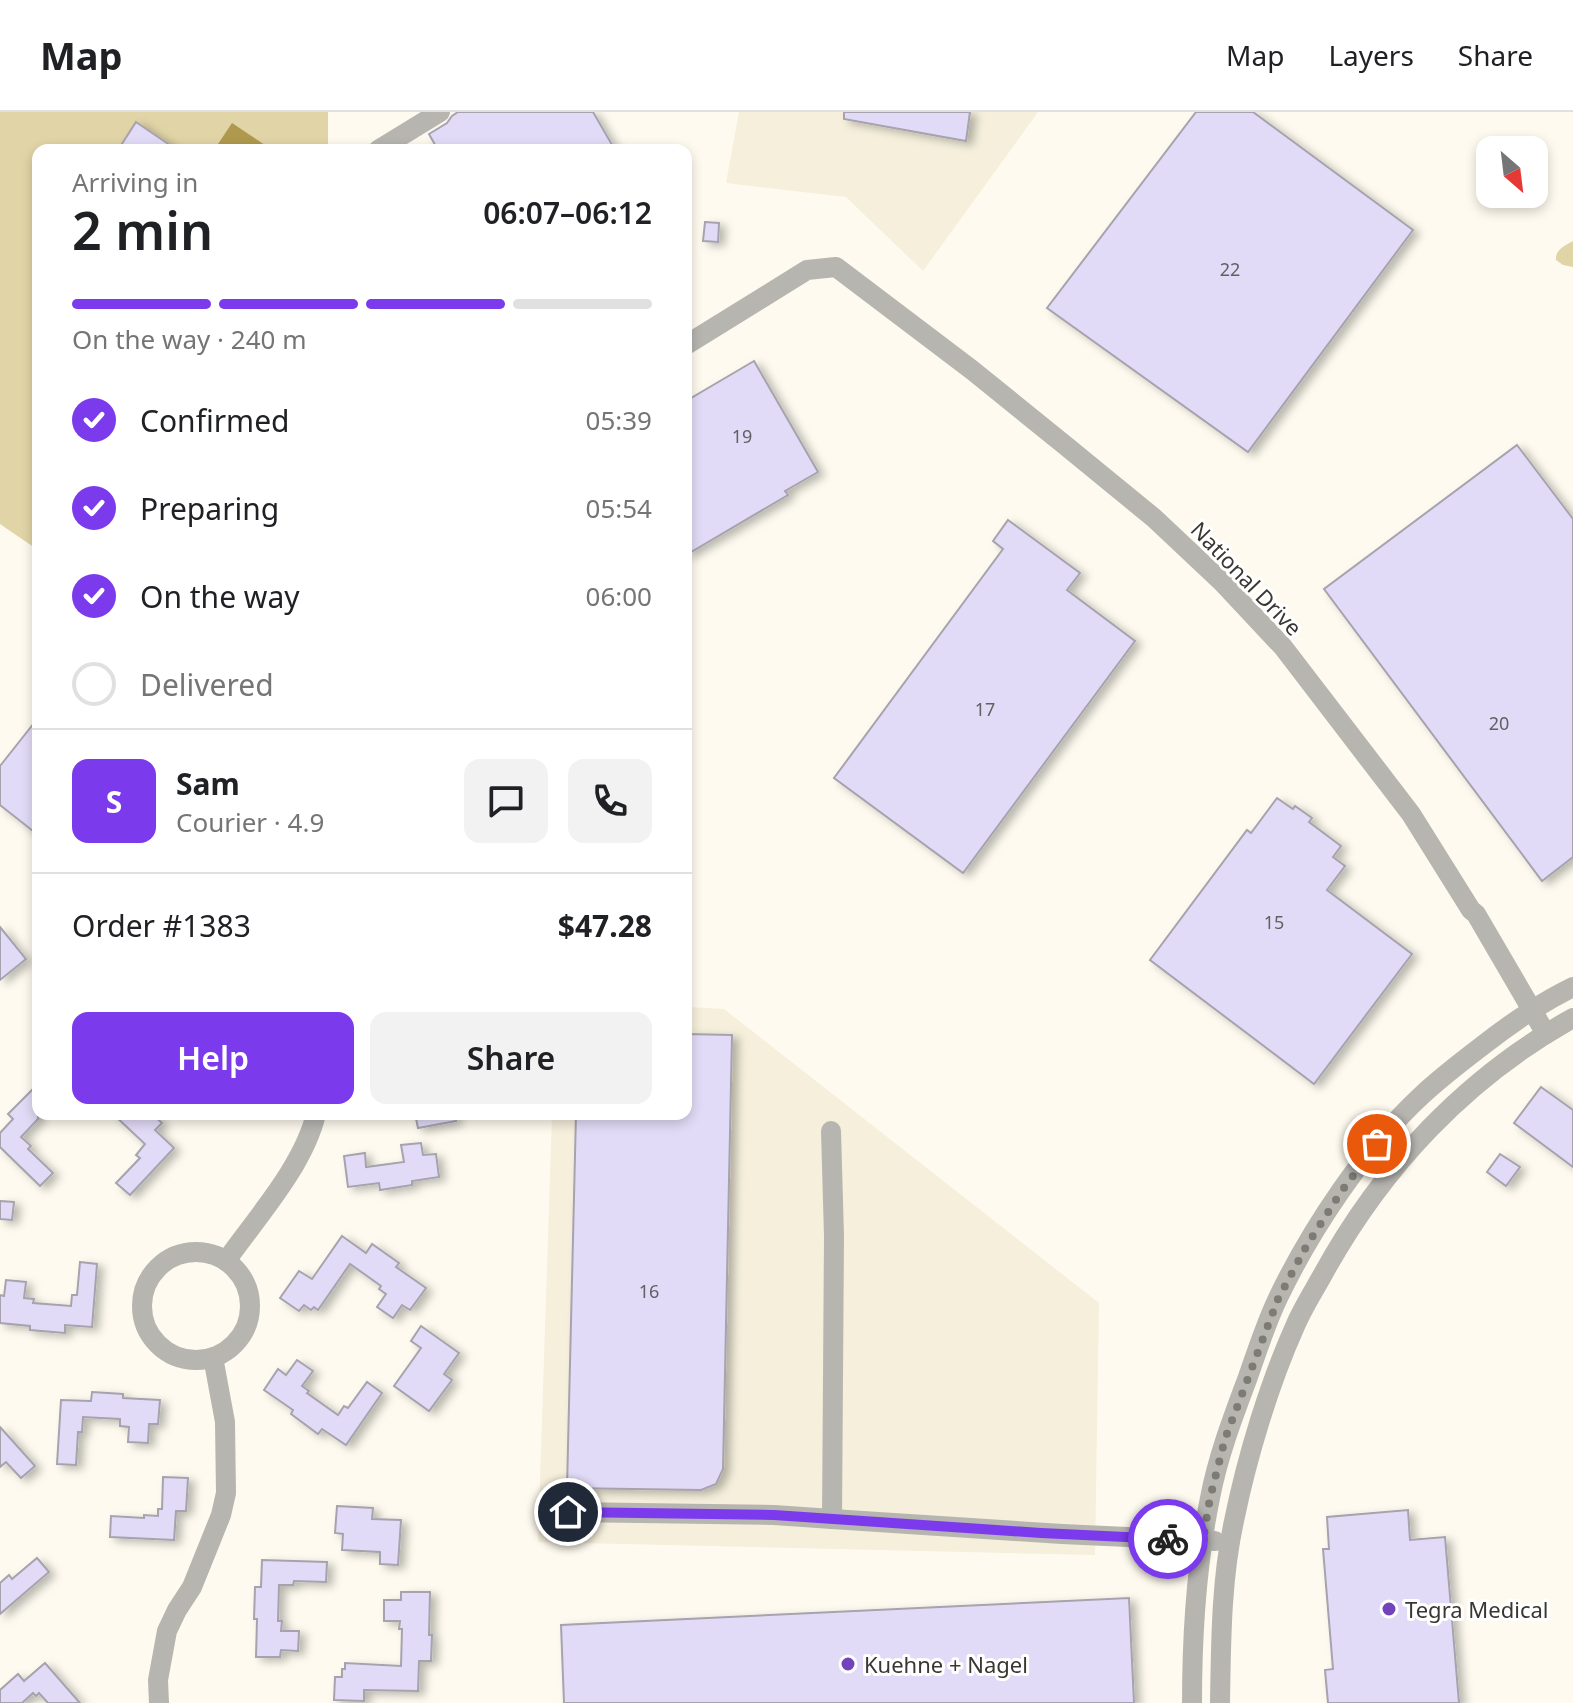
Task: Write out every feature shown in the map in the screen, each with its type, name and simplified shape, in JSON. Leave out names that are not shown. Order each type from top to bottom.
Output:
[{"type":"street","points":[[388,144],[440,112]]},
{"type":"street","name":"National Drive","points":[[692,341],[807,270],[836,267],[972,370],[1077,455],[1154,518],[1222,582],[1283,647],[1411,814],[1476,914],[1546,1034]]},
{"type":"street","points":[[1192,1703],[1196,1591],[1210,1498],[1225,1439],[1278,1299],[1307,1245],[1350,1180],[1419,1097],[1514,1021],[1573,987]]},
{"type":"street","points":[[1220,1703],[1221,1617],[1233,1523],[1264,1407],[1296,1323],[1340,1243],[1412,1145],[1455,1102],[1502,1063],[1573,1018]]},
{"type":"street","points":[[226,1261],[291,1171],[314,1120]]},
{"type":"street","points":[[831,1131],[834,1236],[832,1519]]},
{"type":"street","points":[[193,1252],[210,1254],[226,1261],[245,1284],[249,1299],[245,1329],[237,1341],[226,1351],[196,1360],[179,1358],[164,1350],[152,1339],[144,1324],[141,1307],[143,1291],[151,1275],[162,1263],[177,1255],[193,1252]]},
{"type":"street","points":[[159,1703],[158,1680],[167,1631],[192,1587],[221,1515],[226,1493],[225,1422],[213,1357]]},
{"type":"street","points":[[568,1512],[774,1515],[1231,1543]]},
{"type":"shaded area","points":[[0,112],[328,112],[328,144],[32,144],[32,546],[0,524]]},
{"type":"shaded area","points":[[739,112],[1038,112],[923,271],[846,197],[726,183]]},
{"type":"shaded area","points":[[232,123],[264,144],[218,144]]},
{"type":"shaded area","points":[[1573,241],[1573,267],[1563,265],[1556,260],[1557,253]]},
{"type":"shaded area","points":[[692,1007],[724,1009],[1099,1303],[1095,1555],[538,1542],[552,1120],[692,1120]]},
{"type":"building","points":[[458,112],[593,112],[612,144],[435,144],[429,134],[447,123]]},
{"type":"building","points":[[844,112],[970,112],[966,141],[844,119]]},
{"type":"building","points":[[1196,112],[1253,112],[1413,230],[1248,452],[1047,308]]},
{"type":"building","points":[[136,122],[168,144],[122,144]]},
{"type":"building","points":[[705,222],[719,223],[718,242],[703,241]]},
{"type":"building","points":[[754,361],[818,472],[785,491],[788,495],[692,551],[692,397]]},
{"type":"building","points":[[1517,445],[1573,519],[1573,857],[1542,881],[1324,589]]},
{"type":"building","points":[[1008,520],[1080,573],[1067,590],[1135,641],[963,873],[834,778],[1003,549],[993,541]]},
{"type":"building","points":[[32,726],[32,830],[0,805],[0,766]]},
{"type":"building","points":[[1277,798],[1312,818],[1309,822],[1341,846],[1333,857],[1345,866],[1327,890],[1412,954],[1314,1084],[1150,960],[1247,830],[1251,833]]},
{"type":"building","points":[[0,927],[26,959],[0,980]]},
{"type":"building","points":[[692,1034],[732,1035],[723,1469],[716,1484],[701,1490],[567,1488],[576,1120],[692,1120]]},
{"type":"building","points":[[1541,1087],[1573,1110],[1573,1167],[1514,1123]]},
{"type":"building","points":[[32,1090],[32,1120],[37,1120],[21,1137],[31,1146],[28,1149],[53,1173],[40,1186],[0,1147],[0,1133],[13,1119],[8,1114]]},
{"type":"building","points":[[119,1120],[159,1120],[162,1123],[155,1130],[174,1148],[130,1195],[116,1183],[140,1158],[136,1155],[145,1144]]},
{"type":"building","points":[[416,1120],[456,1120],[456,1121],[418,1128]]},
{"type":"building","points":[[421,1143],[423,1155],[436,1154],[439,1177],[380,1190],[379,1183],[348,1187],[344,1156],[365,1153],[366,1167],[404,1162],[401,1145]]},
{"type":"building","points":[[1500,1154],[1520,1167],[1506,1186],[1487,1172]]},
{"type":"building","points":[[0,1201],[14,1202],[12,1220],[0,1219]]},
{"type":"building","points":[[342,1236],[366,1253],[372,1244],[399,1263],[396,1267],[426,1288],[410,1310],[402,1305],[393,1318],[377,1307],[386,1294],[379,1289],[381,1286],[350,1264],[318,1310],[304,1305],[299,1311],[280,1298],[299,1271],[312,1279]]},
{"type":"building","points":[[80,1262],[97,1264],[92,1327],[65,1325],[65,1333],[0,1323],[0,1295],[4,1296],[6,1280],[26,1282],[24,1298],[34,1299],[33,1303],[71,1306],[72,1295],[77,1295]]},
{"type":"building","points":[[421,1326],[459,1353],[444,1374],[452,1380],[429,1411],[394,1386],[421,1348],[411,1341]]},
{"type":"building","points":[[297,1360],[313,1371],[302,1386],[309,1391],[307,1393],[338,1415],[344,1406],[348,1408],[367,1382],[382,1393],[346,1445],[322,1429],[318,1434],[291,1414],[293,1410],[264,1390],[278,1369],[286,1375]]},
{"type":"building","points":[[92,1392],[160,1400],[158,1424],[149,1424],[148,1443],[128,1442],[129,1427],[120,1426],[120,1419],[83,1417],[82,1432],[78,1432],[76,1465],[57,1464],[61,1400],[91,1401]]},
{"type":"building","points":[[0,1427],[35,1466],[21,1478],[6,1462],[0,1467]]},
{"type":"building","points":[[163,1477],[188,1478],[186,1511],[176,1511],[174,1540],[110,1537],[111,1516],[158,1516],[158,1509],[162,1509]]},
{"type":"building","points":[[337,1506],[373,1508],[372,1519],[401,1520],[398,1565],[380,1564],[380,1552],[342,1550],[343,1534],[335,1533]]},
{"type":"building","name":"Tegra Medical","points":[[1408,1510],[1410,1540],[1445,1537],[1459,1703],[1328,1703],[1325,1670],[1333,1669],[1323,1549],[1329,1549],[1327,1517]]},
{"type":"building","points":[[37,1558],[49,1572],[0,1614],[0,1583],[9,1575],[12,1579]]},
{"type":"building","points":[[262,1560],[327,1562],[326,1582],[294,1581],[293,1585],[279,1585],[278,1621],[282,1621],[281,1631],[299,1631],[298,1651],[281,1650],[280,1657],[256,1657],[255,1587],[261,1587]]},
{"type":"building","points":[[401,1592],[430,1592],[431,1661],[419,1661],[418,1691],[364,1690],[364,1701],[334,1700],[335,1677],[342,1677],[345,1663],[401,1666],[400,1621],[384,1621],[384,1600],[401,1600]]},
{"type":"building","name":"Kuehne + Nagel","points":[[1129,1598],[1134,1703],[564,1703],[561,1625]]},
{"type":"building","points":[[45,1663],[80,1703],[48,1703],[39,1693],[36,1696],[33,1693],[22,1703],[0,1703],[0,1690],[18,1674],[24,1681]]},
{"type":"way so far","points":[[1168,1539],[1203,1540],[1225,1439],[1278,1299],[1307,1245],[1377,1144]]},
{"type":"place","name":"Tegra Medical","points":[[1389,1609]]},
{"type":"place","name":"Kuehne + Nagel","points":[[848,1664]]},
{"type":"route","points":[[568,1512],[774,1515],[1168,1539]]}]
